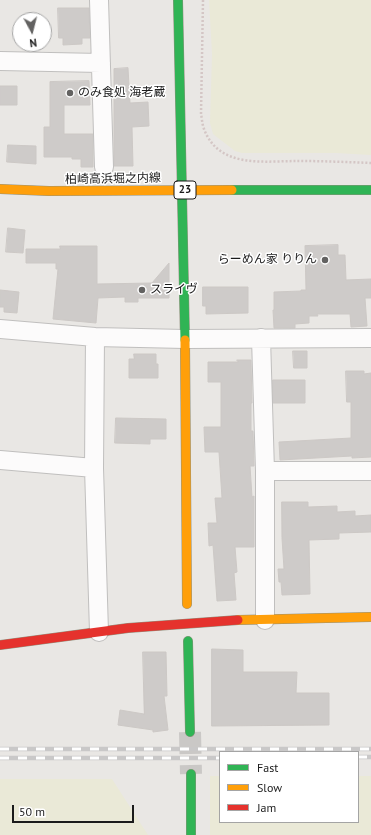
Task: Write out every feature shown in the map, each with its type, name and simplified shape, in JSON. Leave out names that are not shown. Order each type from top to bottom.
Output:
[{"type":"street","points":[[99,0],[104,167]]},
{"type":"street","points":[[178,0],[185,339],[188,604]]},
{"type":"street","points":[[0,61],[102,63]]},
{"type":"street","name":"柏崎高浜堀之内線","points":[[0,188],[49,191],[371,190]]},
{"type":"street","points":[[0,329],[95,337],[185,339],[371,338]]},
{"type":"street","points":[[95,337],[94,468],[99,632]]},
{"type":"street","points":[[261,338],[265,471],[265,620]]},
{"type":"street","points":[[0,460],[94,468]]},
{"type":"street","points":[[265,471],[371,470]]},
{"type":"street","points":[[0,645],[171,624],[371,617]]},
{"type":"street","points":[[188,641],[190,732]]},
{"type":"street","points":[[191,774],[191,835]]},
{"type":"path","points":[[203,0],[201,114],[204,128],[212,143],[224,153],[238,159],[252,162],[325,161],[371,163]]},
{"type":"green space","points":[[209,0],[371,0],[371,155],[336,153],[242,153],[235,151],[213,134],[210,123],[212,54]]},
{"type":"green space","points":[[210,776],[219,776],[219,823],[359,823],[359,776],[371,776],[371,835],[210,835]]},
{"type":"green space","points":[[0,779],[112,779],[148,835],[0,835]]},
{"type":"building","points":[[58,8],[89,8],[90,38],[82,38],[82,44],[63,45],[63,38],[59,38]]},
{"type":"building","points":[[128,68],[130,103],[148,102],[149,126],[132,127],[133,166],[114,166],[114,69]]},
{"type":"building","points":[[89,81],[90,105],[64,105],[64,134],[93,134],[93,167],[81,167],[81,159],[72,159],[72,157],[44,157],[44,127],[50,127],[50,82]]},
{"type":"building","points":[[0,86],[17,86],[17,105],[0,105]]},
{"type":"building","points":[[8,145],[36,146],[36,164],[7,162]]},
{"type":"building","points":[[8,228],[25,230],[23,253],[6,252]]},
{"type":"building","points":[[338,245],[338,255],[345,255],[346,280],[371,279],[371,298],[365,298],[367,326],[351,327],[350,314],[317,314],[318,316],[309,316],[309,323],[295,324],[295,328],[274,328],[274,292],[306,290],[305,246]]},
{"type":"building","points":[[60,246],[97,246],[97,284],[152,283],[169,263],[169,298],[138,298],[138,302],[125,302],[125,297],[98,298],[96,323],[53,319],[58,269],[56,269],[56,263],[26,263],[26,249],[60,249]]},
{"type":"building","points":[[203,287],[248,287],[248,313],[206,314],[206,306],[203,306]]},
{"type":"building","points":[[0,290],[19,292],[17,313],[4,312],[4,307],[0,307]]},
{"type":"building","points":[[293,351],[307,351],[307,368],[294,368]]},
{"type":"building","points":[[134,354],[156,354],[158,378],[129,378],[129,359],[134,359]]},
{"type":"building","points":[[237,360],[251,360],[251,431],[253,431],[254,466],[250,466],[252,497],[254,496],[254,547],[235,547],[237,572],[234,573],[236,600],[217,601],[213,545],[209,546],[208,523],[217,523],[215,498],[222,498],[219,452],[205,452],[204,427],[221,427],[221,382],[208,382],[208,362],[238,362]]},
{"type":"building","points":[[346,371],[364,371],[364,374],[371,373],[371,457],[352,458],[352,456],[280,460],[279,442],[351,438],[351,402],[347,402]]},
{"type":"building","points":[[273,380],[305,380],[305,403],[273,403]]},
{"type":"building","points":[[116,418],[166,419],[166,439],[150,439],[150,444],[115,443]]},
{"type":"building","points":[[282,502],[308,502],[308,507],[337,506],[337,512],[355,511],[355,516],[371,515],[371,532],[339,533],[339,539],[309,540],[310,594],[282,595],[278,569],[284,569]]},
{"type":"building","points":[[212,649],[243,650],[243,672],[297,672],[296,693],[329,693],[329,725],[212,726]]},
{"type":"building","points":[[143,652],[166,652],[167,696],[164,696],[168,730],[153,732],[153,730],[118,725],[120,710],[144,714]]},
{"type":"tunnel","points":[[190,732],[191,774]]},
{"type":"railway","points":[[0,749],[371,749]]},
{"type":"railway","points":[[359,757],[371,757]]},
{"type":"railway","points":[[0,758],[219,758]]},
{"type":"traffic: fast","points":[[178,0],[185,340]]},
{"type":"traffic: fast","points":[[232,190],[371,190]]},
{"type":"traffic: fast","points":[[188,641],[190,732]]},
{"type":"traffic: fast","points":[[191,774],[191,835]]},
{"type":"traffic: slow","points":[[0,189],[49,191],[232,190]]},
{"type":"traffic: slow","points":[[185,340],[187,604]]},
{"type":"traffic: slow","points":[[238,620],[371,617]]},
{"type":"traffic: jam","points":[[0,645],[128,628],[238,620]]},
{"type":"place","name":"のみ食処 海老蔵","points":[[70,93]]},
{"type":"place","name":"らーめん家 りりん","points":[[325,260]]},
{"type":"place","name":"スライヴ","points":[[142,290]]}]
